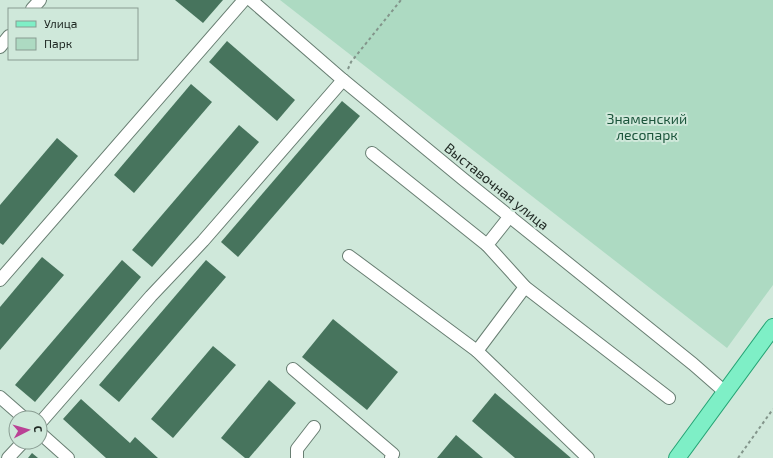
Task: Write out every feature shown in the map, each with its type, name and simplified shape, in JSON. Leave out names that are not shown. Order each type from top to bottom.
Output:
[{"type":"main road","points":[[677,458],[773,327]]},
{"type":"street","points":[[33,8],[40,0]]},
{"type":"street","points":[[0,280],[244,0]]},
{"type":"street","name":"Выставочная улица","points":[[251,0],[343,80],[693,364],[725,392]]},
{"type":"street","points":[[0,47],[8,37]]},
{"type":"street","points":[[48,414],[151,296],[204,241],[343,80]]},
{"type":"street","points":[[372,153],[487,245],[525,287],[669,398]]},
{"type":"street","points":[[487,245],[510,216]]},
{"type":"street","points":[[349,256],[477,351],[588,458]]},
{"type":"street","points":[[477,351],[525,287]]},
{"type":"street","points":[[292,370],[393,454],[391,458]]},
{"type":"street","points":[[0,397],[15,410]]},
{"type":"street","points":[[297,458],[297,449],[314,427]]},
{"type":"street","points":[[48,440],[68,458]]},
{"type":"street","points":[[8,458],[15,450]]},
{"type":"path","points":[[343,80],[351,62],[400,0]]},
{"type":"path","points":[[738,458],[773,409]]},
{"type":"green space","name":"Знаменский лесопарк","points":[[280,0],[773,0],[773,285],[727,348]]},
{"type":"building","points":[[175,0],[223,0],[203,23]]},
{"type":"building","points":[[227,41],[295,100],[277,121],[209,62]]},
{"type":"building","points":[[191,84],[212,102],[134,193],[114,175]]},
{"type":"building","points":[[342,101],[360,116],[238,257],[221,242]]},
{"type":"building","points":[[239,125],[259,142],[152,267],[132,250]]},
{"type":"building","points":[[57,138],[78,156],[3,245],[0,243],[0,205]]},
{"type":"building","points":[[42,257],[64,275],[0,350],[0,307]]},
{"type":"building","points":[[122,260],[141,277],[35,402],[15,385]]},
{"type":"building","points":[[206,260],[226,277],[119,402],[99,385]]},
{"type":"building","points":[[333,319],[398,372],[367,410],[302,357]]},
{"type":"building","points":[[213,346],[236,365],[173,438],[151,419]]},
{"type":"building","points":[[269,380],[296,403],[249,458],[245,458],[221,438]]},
{"type":"building","points":[[495,393],[571,458],[515,458],[472,421]]},
{"type":"building","points":[[81,399],[130,443],[135,437],[158,458],[106,458],[63,419]]},
{"type":"building","points":[[456,435],[483,458],[437,458]]},
{"type":"building","points":[[32,453],[38,458],[28,458]]}]
